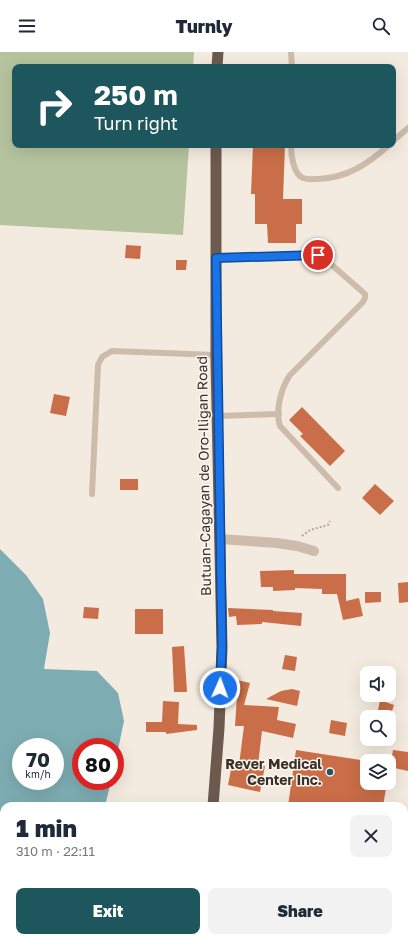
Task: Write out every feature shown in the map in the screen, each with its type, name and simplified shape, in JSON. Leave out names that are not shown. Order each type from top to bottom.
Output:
[{"type":"highway","points":[[217,64],[218,52]]},
{"type":"highway","name":"Butuan-Cagayan de Oro-Iligan Road","points":[[213,802],[219,728],[222,647],[216,356],[216,148]]},
{"type":"street","points":[[220,539],[290,545],[314,551]]},
{"type":"lane","points":[[291,52],[292,64]]},
{"type":"lane","points":[[396,138],[408,128]]},
{"type":"lane","points":[[291,148],[297,172],[300,176],[307,179],[333,178],[353,171],[366,164],[385,148]]},
{"type":"lane","points":[[216,258],[318,255],[331,264],[365,294],[366,298],[363,302],[290,375],[284,383],[278,420],[280,426],[338,488]]},
{"type":"lane","points":[[92,494],[98,365],[102,357],[112,351],[216,356]]},
{"type":"lane","points":[[218,416],[279,414]]},
{"type":"path","points":[[290,545],[310,530],[328,525],[330,521]]},
{"type":"green space","points":[[0,52],[194,52],[193,64],[12,64],[12,148],[189,148],[183,235],[0,225]]},
{"type":"water","points":[[0,549],[26,575],[43,599],[50,633],[44,669],[97,671],[118,693],[124,721],[120,738],[72,738],[72,790],[109,790],[106,802],[0,802]]},
{"type":"building","points":[[253,148],[285,148],[283,199],[302,199],[302,224],[296,224],[296,243],[268,243],[267,224],[255,224],[255,194],[251,194]]},
{"type":"building","points":[[126,245],[141,246],[140,259],[125,258]]},
{"type":"building","points":[[176,260],[187,260],[186,270],[176,270]]},
{"type":"building","points":[[54,394],[70,397],[66,416],[50,413]]},
{"type":"building","points":[[302,407],[345,451],[330,466],[300,436],[303,434],[289,420]]},
{"type":"building","points":[[120,479],[138,479],[138,490],[120,490]]},
{"type":"building","points":[[375,484],[394,501],[380,515],[362,498]]},
{"type":"building","points":[[294,570],[294,574],[346,574],[346,601],[359,598],[363,616],[343,620],[337,594],[322,594],[322,589],[295,588],[295,590],[273,591],[273,587],[261,587],[260,571]]},
{"type":"building","points":[[408,582],[408,602],[399,603],[398,583]]},
{"type":"building","points":[[365,592],[381,592],[381,602],[365,603]]},
{"type":"building","points":[[84,607],[99,608],[98,619],[83,618]]},
{"type":"building","points":[[228,608],[302,613],[301,626],[262,622],[262,624],[237,625],[236,616],[229,617]]},
{"type":"building","points":[[135,609],[163,609],[163,634],[135,634]]},
{"type":"building","points":[[184,646],[187,692],[174,692],[172,647]]},
{"type":"building","points":[[285,655],[297,657],[295,671],[282,669]]},
{"type":"building","points":[[237,680],[250,683],[244,705],[279,707],[277,720],[296,724],[293,738],[262,731],[258,765],[265,766],[260,792],[228,785],[232,764],[239,765],[244,726],[235,726],[237,696],[233,695]]},
{"type":"building","points":[[292,689],[300,691],[297,706],[266,699],[281,691]]},
{"type":"building","points":[[163,701],[179,702],[178,724],[197,725],[197,730],[166,734],[166,732],[146,732],[146,722],[162,722]]},
{"type":"building","points":[[380,702],[386,702],[394,705],[392,710],[378,710]]},
{"type":"building","points":[[331,720],[347,723],[345,736],[329,733]]},
{"type":"building","name":"Rever Medical Center Inc.","points":[[296,750],[360,760],[360,790],[386,790],[384,802],[289,802]]},
{"type":"building","points":[[393,750],[408,752],[408,771],[396,768],[396,754],[392,754]]},
{"type":"place","name":"Rever Medical Center Inc.","points":[[330,772]]},
{"type":"route","points":[[220,688],[222,647],[216,361],[216,258],[318,255]]}]
